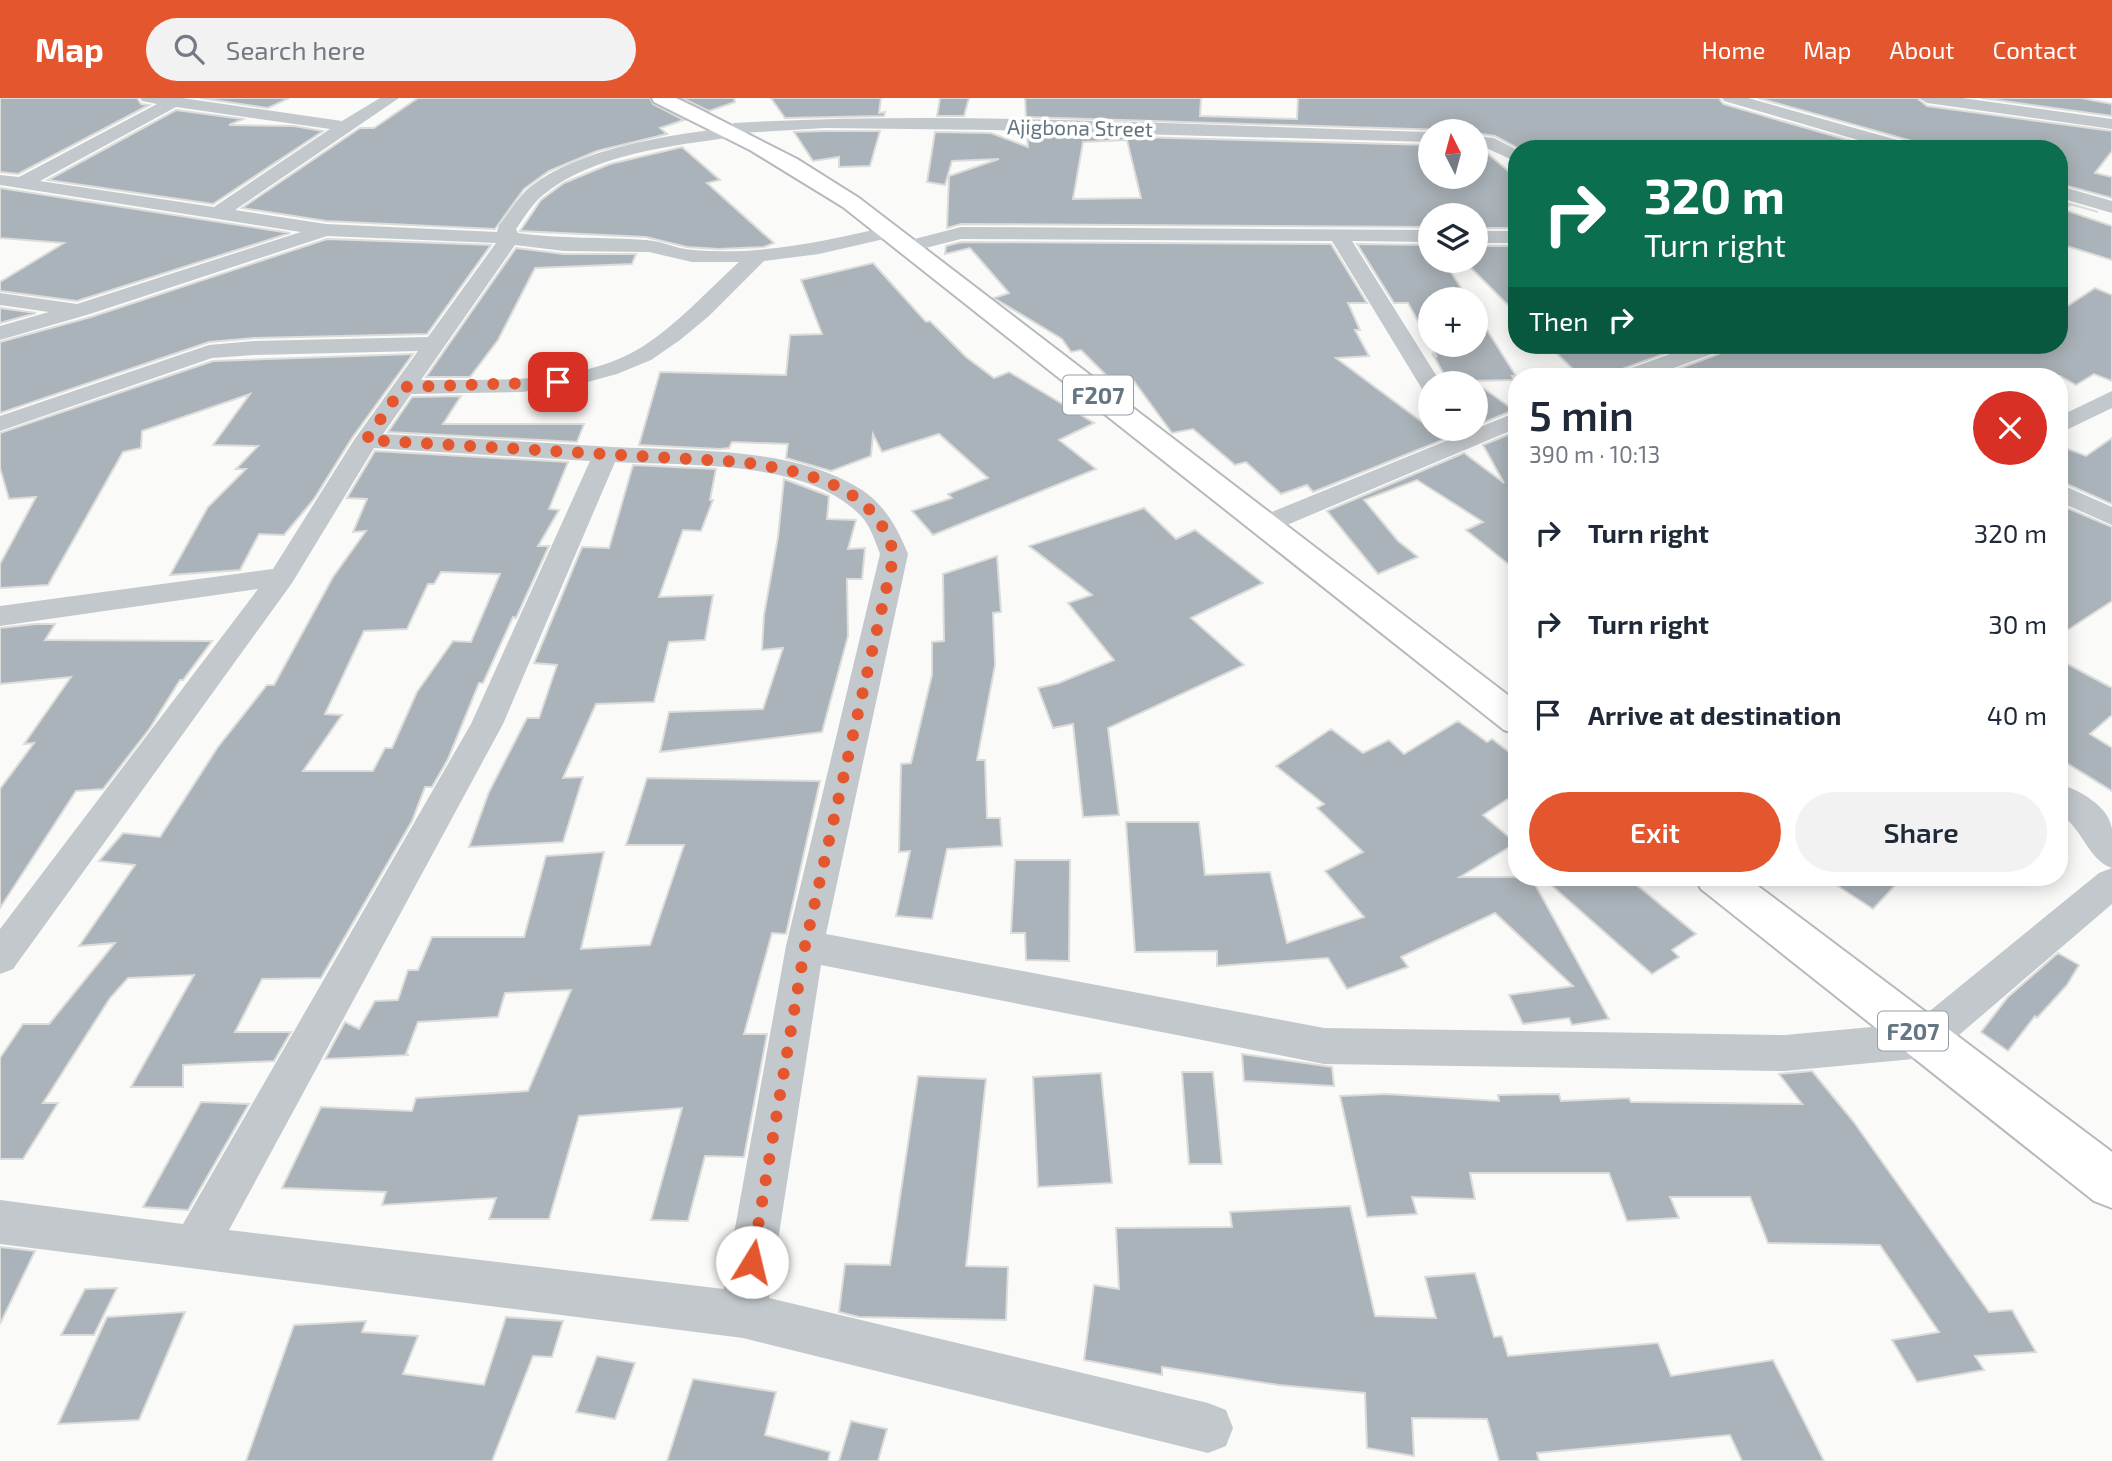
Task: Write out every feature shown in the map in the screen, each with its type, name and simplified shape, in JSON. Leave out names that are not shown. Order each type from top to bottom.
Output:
[{"type":"main road","name":"F207","points":[[661,98],[733,132],[822,184],[898,239],[1508,714]]},
{"type":"main road","name":"F207","points":[[1727,886],[2112,1183]]},
{"type":"street","points":[[148,98],[345,126]]},
{"type":"street","points":[[217,214],[345,126],[391,98]]},
{"type":"street","points":[[1730,98],[1877,140]]},
{"type":"street","points":[[1927,98],[2112,124]]},
{"type":"street","points":[[0,192],[26,183],[175,101]]},
{"type":"street","name":"Ajigbona Street","points":[[510,238],[506,229],[536,192],[556,180],[587,166],[664,142],[733,132],[734,128],[825,123],[992,125],[1418,137]]},
{"type":"street","points":[[1488,142],[1508,152]]},
{"type":"street","points":[[0,180],[326,230],[510,238],[564,245],[649,246],[692,256],[758,256],[961,233],[1418,236]]},
{"type":"street","points":[[2068,194],[2112,207]]},
{"type":"street","points":[[0,333],[326,230]]},
{"type":"street","points":[[1338,235],[1422,371]]},
{"type":"street","points":[[1488,237],[1508,237]]},
{"type":"street","points":[[0,958],[282,577],[366,440],[510,238]]},
{"type":"street","points":[[403,387],[558,382],[603,372],[639,358],[694,318],[736,273],[758,256]]},
{"type":"street","points":[[0,299],[82,309]]},
{"type":"street","points":[[0,425],[209,352],[254,348],[433,344]]},
{"type":"street","points":[[1647,368],[1676,354]]},
{"type":"street","points":[[2068,422],[2112,398]]},
{"type":"street","points":[[1488,427],[1508,421]]},
{"type":"street","points":[[366,440],[742,462],[789,469],[855,495],[879,517],[889,535],[894,555],[805,946],[743,1315]]},
{"type":"street","points":[[1266,524],[1446,441]]},
{"type":"street","points":[[194,1248],[487,724],[606,454]]},
{"type":"street","points":[[2068,496],[2112,517]]},
{"type":"street","points":[[0,617],[282,577]]},
{"type":"street","points":[[2068,802],[2085,813],[2112,854]]},
{"type":"street","points":[[805,946],[1324,1046],[1785,1053],[1924,1040],[2112,883]]},
{"type":"street","points":[[0,1222],[743,1315],[1208,1428]]},
{"type":"building","points":[[0,98],[137,98],[141,104],[149,105],[18,174],[0,172]]},
{"type":"building","points":[[200,98],[289,98],[268,108]]},
{"type":"building","points":[[418,98],[650,98],[653,104],[684,120],[660,128],[667,134],[597,151],[549,171],[524,189],[495,229],[326,221],[242,208],[360,128],[374,128]]},
{"type":"building","points":[[682,98],[734,98],[735,102],[709,111]]},
{"type":"building","points":[[771,98],[881,98],[879,113],[885,112],[884,116],[785,118]]},
{"type":"building","points":[[940,98],[969,98],[964,116],[937,116]]},
{"type":"building","points":[[1025,98],[1201,98],[1200,116],[1297,119],[1298,98],[1719,98],[1723,104],[1848,140],[1508,140],[1508,143],[1488,135],[1488,119],[1418,119],[1418,129],[1026,117]]},
{"type":"building","points":[[1758,98],[1917,98],[1927,106],[2112,131],[2112,151],[2095,173],[2112,177],[2112,198],[2068,186],[2068,140],[1909,140]]},
{"type":"building","points":[[1981,98],[2081,98],[2112,104],[2112,116]]},
{"type":"building","points":[[176,110],[243,119],[229,125],[294,126],[323,131],[213,204],[48,180]]},
{"type":"building","points":[[880,131],[870,166],[839,167],[839,157],[813,161],[794,132]]},
{"type":"building","points":[[935,132],[991,133],[1028,147],[1027,134],[1418,145],[1418,189],[1488,189],[1488,154],[1508,171],[1508,228],[1488,228],[1488,203],[1418,203],[1418,227],[961,224],[947,228],[949,176],[999,159],[952,161],[945,185],[927,182]],"holes":[[[1127,140],[1141,198],[1073,199],[1083,142]]]},
{"type":"building","points":[[682,147],[720,180],[707,183],[774,243],[764,247],[718,249],[687,247],[646,237],[520,231],[541,200],[564,183],[610,164]]},
{"type":"building","points":[[0,188],[290,233],[77,301],[0,291],[0,282],[64,243],[0,238]]},
{"type":"building","points":[[2068,211],[2112,226],[2112,260],[2068,246]]},
{"type":"building","points":[[327,239],[491,245],[427,334],[254,338],[209,342],[0,413],[0,342],[91,317]]},
{"type":"building","points":[[961,242],[1331,244],[1367,303],[1348,303],[1360,330],[1355,330],[1369,356],[1336,358],[1418,419],[1418,441],[1440,441],[1313,492],[1307,485],[1281,494],[1246,462],[1235,465],[1193,429],[1172,433],[1133,380],[1116,385],[1081,350],[1071,352],[1062,339],[994,298],[1009,293],[970,248],[945,254],[946,246]]},
{"type":"building","points":[[1357,244],[1418,245],[1418,273],[1452,273],[1460,287],[1418,287],[1418,321],[1408,303],[1394,303]]},
{"type":"building","points":[[1488,246],[1508,246],[1508,305],[1476,273],[1488,273]]},
{"type":"building","points":[[516,248],[564,254],[636,254],[632,264],[535,268],[498,340],[470,377],[426,377]]},
{"type":"building","points":[[873,263],[926,322],[930,321],[966,357],[994,378],[1009,372],[1094,423],[1059,440],[1096,469],[933,535],[912,511],[952,498],[948,494],[988,478],[939,434],[882,452],[873,434],[871,456],[831,471],[786,458],[788,444],[732,442],[729,448],[720,449],[639,445],[660,372],[786,375],[790,335],[822,334],[801,280]]},
{"type":"building","points":[[2095,288],[2112,295],[2112,381],[2094,374],[2076,385],[2068,380],[2068,368],[1681,368],[1719,354],[2068,354],[2068,306]]},
{"type":"building","points":[[0,308],[36,313],[0,323]]},
{"type":"building","points":[[1488,332],[1511,368],[1508,368],[1508,380],[1488,381],[1488,371],[1442,371],[1434,357],[1488,357]]},
{"type":"building","points":[[413,354],[352,438],[314,499],[284,535],[259,534],[240,570],[170,575],[208,507],[246,469],[236,469],[258,446],[213,445],[250,394],[142,431],[141,448],[123,452],[48,585],[0,588],[0,564],[36,497],[9,499],[0,468],[0,433],[213,361]]},
{"type":"building","points":[[1557,354],[1663,354],[1625,368],[1572,368]]},
{"type":"building","points":[[1488,392],[1508,406],[1508,412],[1488,421]]},
{"type":"building","points":[[461,396],[443,424],[584,424],[577,442],[388,432],[412,397]]},
{"type":"building","points":[[1508,435],[1508,564],[1466,530],[1483,522],[1417,480],[1364,500],[1398,541],[1418,557],[1378,574],[1327,511],[1464,453],[1504,483],[1483,445]]},
{"type":"building","points":[[2112,438],[2112,504],[2068,485],[2068,449],[2086,456]]},
{"type":"building","points":[[375,451],[568,462],[549,509],[559,510],[538,546],[549,546],[516,618],[513,617],[483,683],[479,683],[448,759],[432,787],[425,787],[412,821],[321,978],[262,979],[235,1032],[291,1032],[274,1061],[183,1065],[183,1087],[131,1087],[194,975],[128,978],[110,998],[43,1103],[58,1103],[23,1159],[0,1159],[0,1058],[23,1024],[49,1024],[115,943],[79,946],[135,865],[99,861],[123,833],[160,837],[218,747],[267,685],[274,685],[333,577],[366,531],[353,532],[367,499],[347,498]],"holes":[[[441,572],[500,574],[471,642],[453,641],[417,692],[392,748],[385,748],[373,771],[303,771],[342,715],[325,714],[364,631],[407,629],[428,584],[434,584]]]},
{"type":"building","points":[[633,465],[716,469],[710,500],[713,500],[701,531],[683,530],[659,597],[713,595],[705,640],[669,642],[654,702],[596,704],[563,778],[583,777],[563,842],[469,847],[489,792],[527,718],[539,718],[557,665],[534,663],[582,547],[609,548]]},
{"type":"building","points":[[784,479],[829,496],[827,519],[856,520],[848,549],[865,548],[862,579],[847,579],[848,636],[822,732],[660,752],[669,712],[763,709],[783,648],[762,650],[764,615],[778,537]]},
{"type":"building","points":[[1144,508],[1176,539],[1195,530],[1263,583],[1191,618],[1244,665],[1108,728],[1119,815],[1083,817],[1073,724],[1053,728],[1038,688],[1059,683],[1114,660],[1068,603],[1092,595],[1029,546]]},
{"type":"building","points":[[2068,508],[2112,527],[2112,601],[2068,630]]},
{"type":"building","points":[[997,556],[1001,612],[993,613],[995,665],[977,760],[985,760],[987,818],[1000,818],[1002,846],[947,849],[932,919],[896,916],[910,851],[899,852],[901,764],[911,763],[932,675],[932,642],[944,641],[943,574]]},
{"type":"building","points":[[55,624],[45,640],[212,641],[183,680],[180,680],[150,728],[103,789],[76,791],[0,908],[0,789],[34,743],[24,744],[71,677],[0,684],[0,628]]},
{"type":"building","points":[[2068,664],[2112,688],[2112,715],[2090,734],[2112,748],[2112,791],[2068,764]]},
{"type":"building","points":[[1458,721],[1487,742],[1492,739],[1508,751],[1508,799],[1483,815],[1508,836],[1508,848],[1460,877],[1508,877],[1508,886],[1536,886],[1609,1019],[1572,1025],[1569,1018],[1523,1024],[1509,995],[1573,986],[1495,913],[1401,957],[1408,967],[1347,989],[1328,958],[1217,966],[1217,951],[1135,952],[1126,822],[1199,822],[1205,875],[1270,872],[1287,943],[1364,917],[1325,871],[1363,852],[1317,808],[1324,804],[1276,766],[1331,729],[1363,753],[1389,740],[1404,754]]},
{"type":"building","points":[[647,778],[820,781],[786,934],[772,933],[744,1034],[767,1034],[744,1157],[705,1156],[688,1221],[651,1220],[682,1108],[579,1116],[549,1219],[489,1219],[496,1198],[382,1205],[386,1192],[282,1188],[321,1107],[412,1111],[416,1098],[528,1091],[571,990],[505,993],[498,1017],[418,1022],[406,1054],[409,1055],[325,1059],[345,1022],[359,1029],[375,1001],[398,1000],[408,970],[418,970],[432,937],[524,937],[546,856],[604,852],[581,949],[650,945],[684,845],[626,845]]},
{"type":"building","points":[[1015,860],[1070,860],[1069,961],[1026,960],[1025,933],[1011,933]]},
{"type":"building","points":[[1552,886],[1638,886],[1696,934],[1672,950],[1679,957],[1652,974]]},
{"type":"building","points":[[1838,886],[1895,886],[1873,909]]},
{"type":"building","points":[[2058,953],[2079,965],[2067,985],[2037,1018],[2035,1016],[2008,1051],[1981,1032],[2008,997]]},
{"type":"building","points":[[1242,1054],[1332,1067],[1334,1086],[1244,1081]]},
{"type":"building","points":[[1812,1071],[1853,1121],[1989,1312],[2012,1310],[2036,1352],[1975,1356],[1984,1370],[1917,1382],[1892,1340],[1939,1332],[1880,1245],[1768,1243],[1750,1197],[1670,1197],[1679,1218],[1627,1221],[1609,1173],[1470,1173],[1475,1199],[1412,1197],[1417,1214],[1367,1217],[1340,1096],[1386,1094],[1499,1101],[1498,1095],[1559,1094],[1561,1101],[1629,1098],[1631,1102],[1802,1104],[1779,1074]]},
{"type":"building","points":[[1182,1072],[1213,1072],[1222,1164],[1189,1164]]},
{"type":"building","points":[[1101,1073],[1112,1183],[1038,1187],[1033,1077]]},
{"type":"building","points":[[918,1076],[986,1079],[966,1266],[1008,1267],[1006,1320],[859,1317],[839,1312],[845,1264],[890,1265]]},
{"type":"building","points":[[201,1102],[249,1104],[188,1210],[143,1207]]},
{"type":"building","points":[[1350,1206],[1375,1316],[1436,1318],[1425,1277],[1475,1273],[1494,1337],[1502,1336],[1508,1356],[1658,1343],[1671,1376],[1773,1360],[1824,1461],[1742,1461],[1730,1435],[1537,1453],[1539,1461],[1499,1461],[1487,1419],[1412,1418],[1414,1456],[1367,1448],[1365,1393],[1279,1385],[1162,1367],[1162,1375],[1084,1360],[1094,1285],[1119,1289],[1116,1228],[1232,1227],[1230,1212]]},
{"type":"building","points":[[0,1247],[35,1251],[0,1324]]},
{"type":"building","points":[[117,1288],[94,1335],[61,1335],[85,1289]]},
{"type":"building","points":[[185,1312],[139,1420],[58,1424],[107,1317]]},
{"type":"building","points":[[506,1317],[563,1321],[552,1357],[533,1356],[492,1461],[246,1461],[294,1325],[366,1321],[362,1332],[418,1336],[403,1374],[484,1385]]},
{"type":"building","points":[[597,1356],[635,1363],[615,1419],[576,1412]]},
{"type":"building","points":[[693,1379],[776,1392],[765,1435],[830,1452],[828,1461],[667,1461]]},
{"type":"building","points":[[851,1421],[887,1429],[878,1461],[839,1461]]},
{"type":"route","points":[[558,382],[403,387],[366,440],[742,462],[789,469],[855,495],[879,517],[889,535],[894,555],[805,946],[752,1262]]}]
